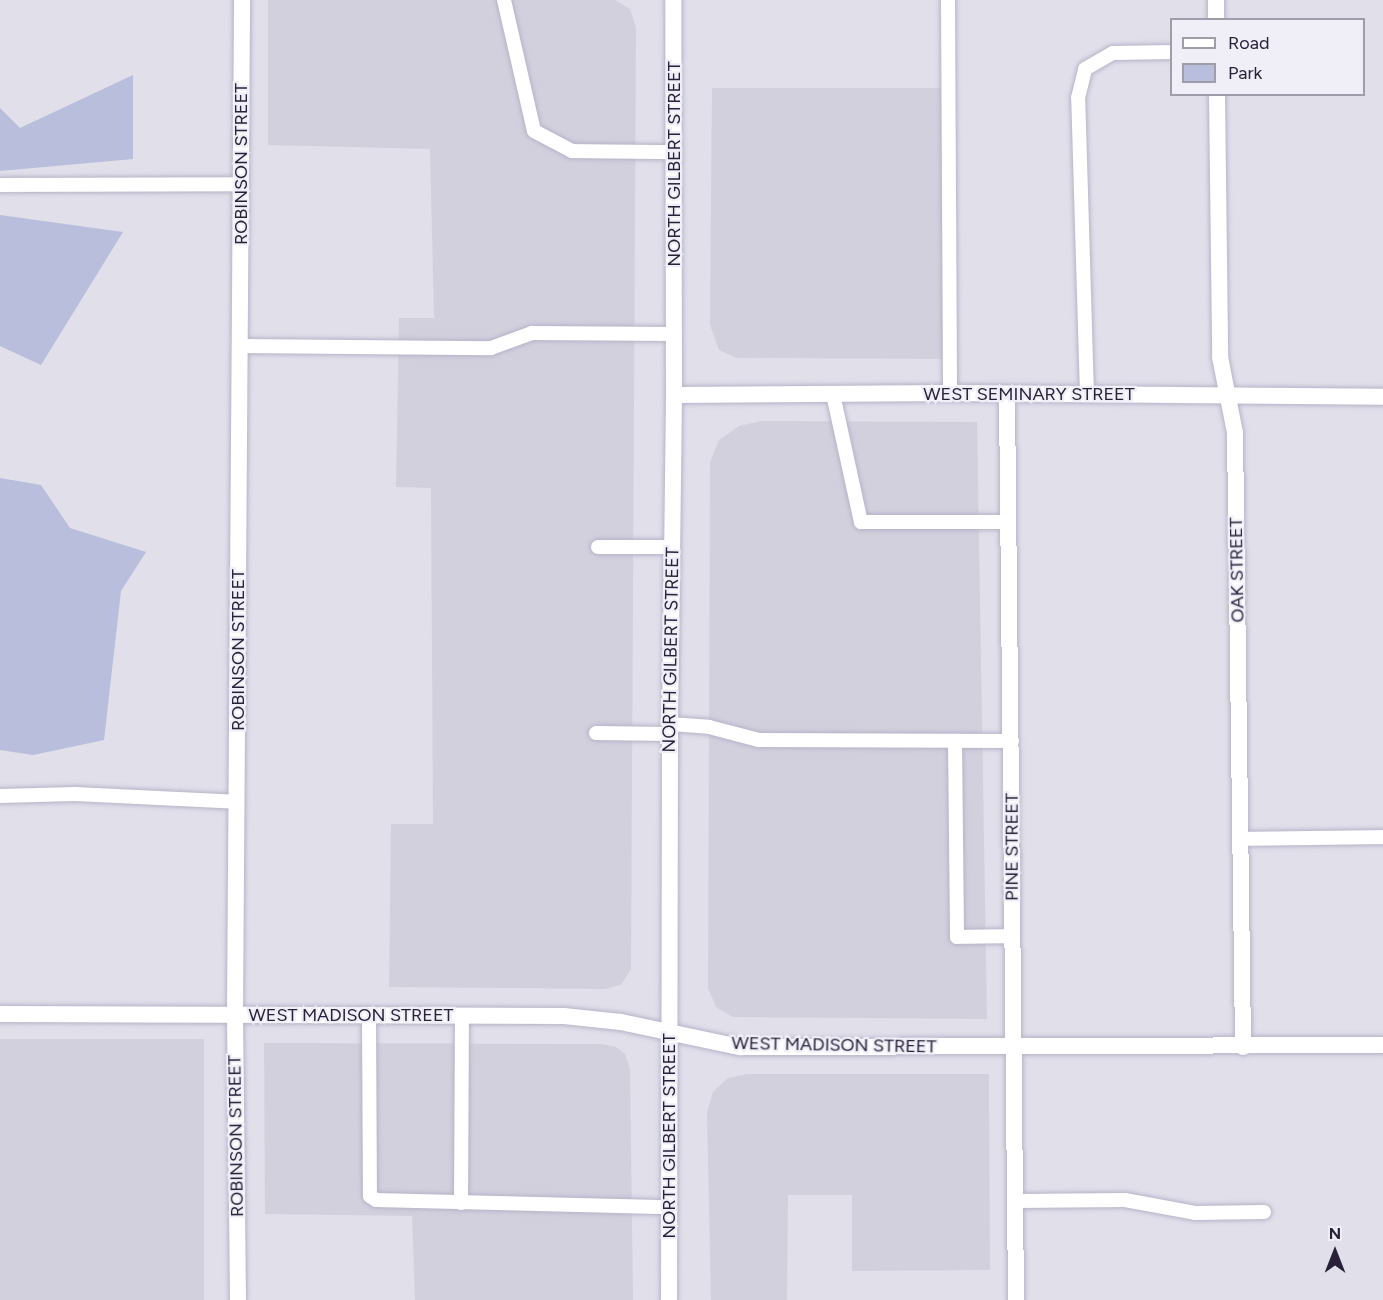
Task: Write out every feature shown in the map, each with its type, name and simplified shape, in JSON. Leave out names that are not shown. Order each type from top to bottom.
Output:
[{"type":"street","name":"ROBINSON STREET","points":[[238,1300],[235,1014],[242,0]]},
{"type":"street","name":"NORTH GILBERT STREET","points":[[669,1300],[670,729],[674,395],[673,0]]},
{"type":"street","points":[[1216,0],[1216,18]]},
{"type":"street","name":"OAK STREET","points":[[1217,96],[1220,357],[1235,433],[1243,1047]]},
{"type":"street","name":"WEST SEMINARY STREET","points":[[674,395],[950,393],[1383,397]]},
{"type":"street","name":"PINE STREET","points":[[1007,394],[1016,1300]]},
{"type":"street","name":"WEST MADISON STREET","points":[[0,1014],[369,1014],[594,1018],[669,1031],[740,1047],[1383,1045]]},
{"type":"lane","points":[[504,0],[534,131],[572,151],[674,152]]},
{"type":"lane","points":[[948,0],[950,393]]},
{"type":"lane","points":[[1087,395],[1078,98],[1085,69],[1113,53],[1170,52]]},
{"type":"lane","points":[[0,185],[241,184]]},
{"type":"lane","points":[[240,346],[491,348],[532,333],[674,334]]},
{"type":"lane","points":[[833,394],[861,522],[1008,522]]},
{"type":"lane","points":[[598,547],[672,547]]},
{"type":"lane","points":[[596,733],[709,727],[759,740],[1012,741]]},
{"type":"lane","points":[[955,741],[957,937],[1013,936]]},
{"type":"lane","points":[[0,796],[75,794],[236,802]]},
{"type":"lane","points":[[1240,839],[1383,837]]},
{"type":"lane","points":[[369,1014],[370,1196],[376,1200],[669,1207]]},
{"type":"lane","points":[[461,1203],[462,1015]]},
{"type":"lane","points":[[1016,1201],[1125,1200],[1195,1213],[1264,1212]]},
{"type":"shaded area","points":[[268,0],[615,0],[630,9],[636,28],[631,969],[621,985],[605,989],[389,987],[391,824],[433,824],[431,488],[396,487],[399,318],[434,318],[430,149],[268,145]]},
{"type":"shaded area","points":[[712,88],[948,88],[948,359],[737,358],[719,350],[710,325]]},
{"type":"shaded area","points":[[762,421],[977,422],[987,1019],[733,1017],[716,1007],[708,988],[710,462],[719,440],[739,426]]},
{"type":"shaded area","points":[[0,1039],[204,1039],[204,1300],[0,1300]]},
{"type":"shaded area","points":[[264,1043],[602,1044],[616,1047],[625,1054],[630,1069],[633,1300],[415,1300],[412,1216],[265,1214]]},
{"type":"shaded area","points":[[747,1074],[989,1074],[990,1270],[852,1271],[852,1195],[788,1195],[787,1300],[711,1300],[707,1112],[713,1092],[718,1087],[728,1078]]},
{"type":"green space","points":[[133,75],[133,159],[0,171],[0,108],[20,128]]},
{"type":"green space","points":[[0,215],[123,232],[41,365],[0,346]]},
{"type":"green space","points":[[0,478],[41,485],[70,528],[146,552],[121,591],[104,740],[33,755],[0,750]]}]
